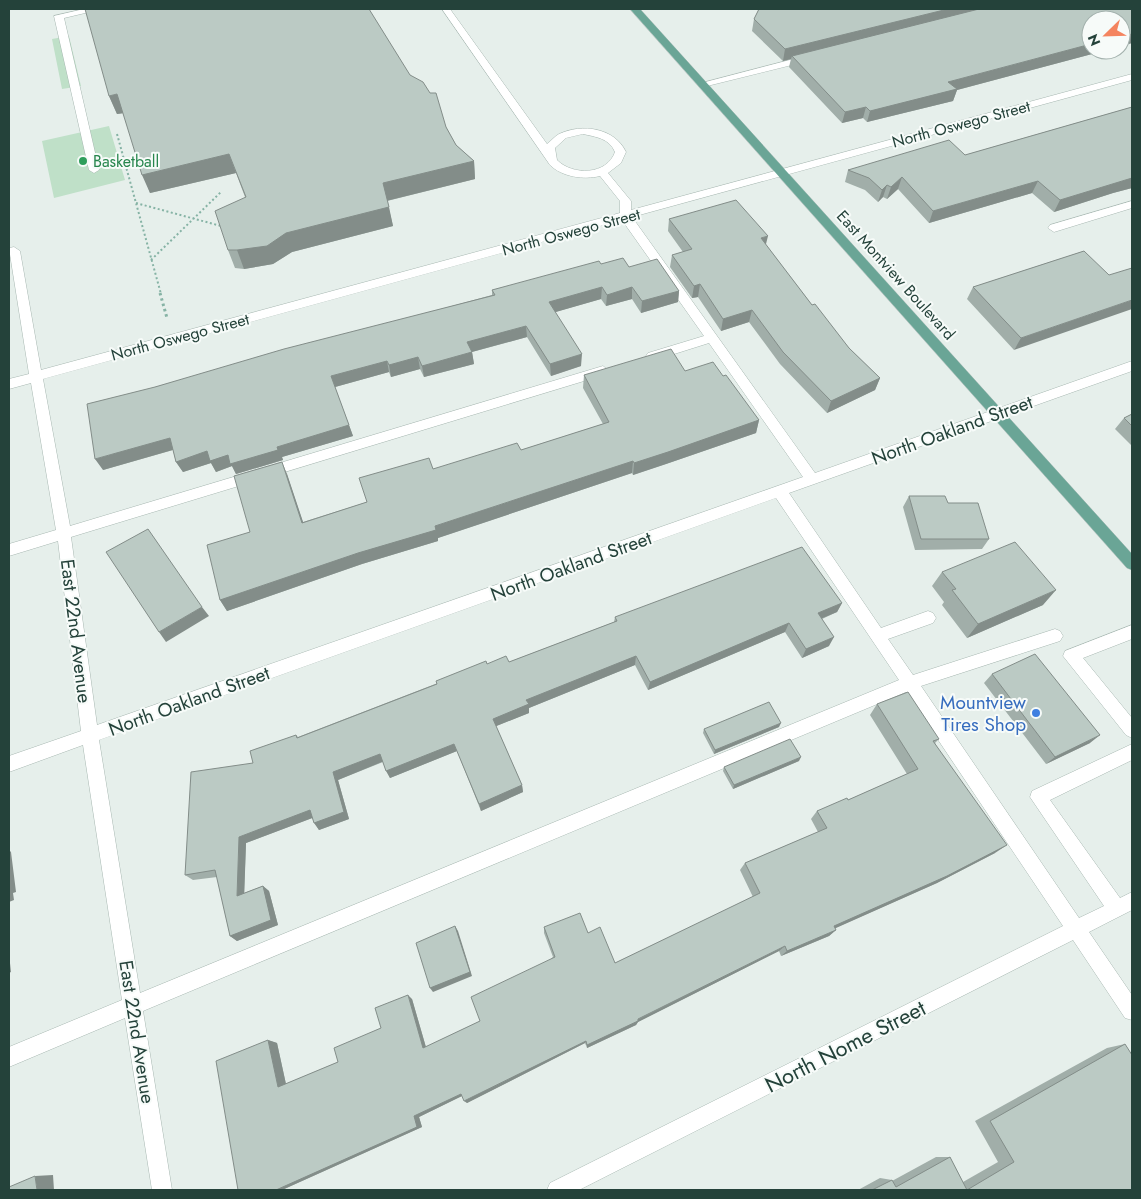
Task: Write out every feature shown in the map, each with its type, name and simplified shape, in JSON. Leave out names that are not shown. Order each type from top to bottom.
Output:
[{"type":"main road","name":"East Montview Boulevard","points":[[635,9],[784,173],[1132,564]]},
{"type":"street","points":[[94,170],[59,16],[97,9]]},
{"type":"street","points":[[446,9],[549,154],[552,161],[568,172],[585,174],[602,172],[619,161],[622,154],[615,140],[606,135],[584,131],[572,132],[554,141],[550,147],[549,154]]},
{"type":"street","points":[[703,84],[817,56]]},
{"type":"street","name":"North Oswego Street","points":[[9,384],[626,217],[1132,77]]},
{"type":"street","points":[[602,172],[625,202],[626,217],[813,480]]},
{"type":"street","points":[[1054,228],[1132,204]]},
{"type":"street","name":"East 22nd Avenue","points":[[11,251],[36,376],[64,534],[90,736],[162,1190]]},
{"type":"street","points":[[637,361],[713,338]]},
{"type":"street","name":"North Oakland Street","points":[[9,764],[1132,366]]},
{"type":"street","points":[[9,550],[618,367]]},
{"type":"street","points":[[780,492],[1132,1011]]},
{"type":"street","points":[[876,636],[928,618]]},
{"type":"street","points":[[1132,632],[1072,656],[1132,730]]},
{"type":"street","points":[[9,1057],[909,683],[1055,636]]},
{"type":"street","points":[[1124,905],[1038,797],[1132,752]]},
{"type":"street","name":"North Nome Street","points":[[557,1190],[1124,905]]},
{"type":"path","points":[[117,134],[169,324]]},
{"type":"path","points":[[151,260],[222,191]]},
{"type":"path","points":[[136,203],[221,226]]},
{"type":"green space","points":[[69,36],[81,86],[62,89],[52,39]]},
{"type":"green space","name":"Basketball","points":[[109,126],[125,180],[54,198],[42,141]]},
{"type":"building","points":[[85,9],[369,9],[410,75],[423,82],[430,93],[436,93],[446,127],[456,145],[474,161],[383,183],[389,207],[286,233],[267,246],[228,250],[215,211],[246,197],[229,154],[142,175],[117,94],[109,96]]},
{"type":"building","points":[[759,9],[948,9],[785,49],[754,19]]},
{"type":"building","points":[[979,9],[1132,9],[1132,34],[1131,10],[1081,10],[1081,47],[948,82],[957,89],[870,111],[866,107],[845,112],[792,56]]},
{"type":"building","points":[[1132,107],[1132,178],[1060,200],[1038,181],[933,211],[902,177],[891,187],[887,185],[882,190],[869,178],[848,170],[949,140],[965,155]]},
{"type":"building","points":[[736,200],[768,236],[761,238],[812,305],[815,304],[849,348],[880,378],[831,401],[783,352],[752,310],[723,319],[700,284],[694,286],[672,255],[692,249],[669,219]]},
{"type":"building","points":[[1084,251],[1109,275],[1132,268],[1132,300],[1021,338],[973,287]]},
{"type":"building","points":[[623,258],[629,267],[657,259],[679,291],[642,301],[632,287],[607,295],[602,287],[549,302],[582,354],[550,364],[526,326],[467,342],[472,352],[422,366],[418,357],[389,365],[387,361],[331,376],[349,425],[277,447],[278,450],[230,464],[228,455],[210,461],[207,451],[176,462],[170,438],[95,459],[87,404],[155,387],[284,349],[495,295],[492,290],[599,261],[601,264]]},
{"type":"building","points":[[671,349],[685,371],[713,362],[723,376],[726,375],[759,420],[668,452],[634,463],[633,461],[435,526],[436,530],[358,553],[220,600],[207,545],[250,532],[234,476],[282,462],[302,523],[367,502],[359,478],[429,458],[433,469],[517,443],[521,450],[609,422],[584,375]]},
{"type":"building","points":[[1132,414],[1132,426],[1124,418]]},
{"type":"building","points":[[909,496],[945,496],[948,503],[978,503],[989,539],[921,539]]},
{"type":"building","points":[[148,529],[202,607],[159,632],[106,552]]},
{"type":"building","points":[[1015,542],[1056,590],[978,624],[952,590],[956,589],[942,572]]},
{"type":"building","points":[[802,547],[842,603],[818,613],[834,637],[806,649],[789,623],[650,682],[636,656],[526,700],[529,704],[493,719],[522,785],[479,804],[454,744],[386,771],[380,754],[333,772],[344,812],[314,823],[310,810],[239,837],[237,896],[263,886],[271,920],[230,936],[215,870],[185,875],[191,772],[253,763],[250,751],[296,735],[297,738],[437,684],[436,681],[486,661],[487,664],[506,656],[509,662],[617,621],[615,617]]},
{"type":"building","name":"Mountview Tires Shop","points":[[1035,654],[1100,735],[1055,757],[992,674]]},
{"type":"building","points":[[908,692],[939,739],[933,741],[1007,845],[947,876],[834,926],[836,930],[787,951],[785,946],[587,1045],[586,1041],[464,1101],[461,1094],[414,1116],[417,1127],[276,1190],[238,1190],[216,1061],[268,1040],[278,1087],[338,1062],[334,1048],[381,1028],[375,1008],[408,995],[423,1048],[480,1021],[471,997],[555,957],[544,927],[580,913],[588,933],[600,927],[615,963],[760,893],[745,863],[827,828],[817,811],[847,798],[848,800],[918,769],[877,704]]},
{"type":"building","points":[[769,702],[781,723],[715,750],[704,729]]},
{"type":"building","points":[[790,739],[801,757],[734,785],[724,767]]},
{"type":"building","points":[[455,926],[470,972],[430,988],[416,943]]},
{"type":"building","points":[[1125,1044],[1132,1055],[1132,1190],[967,1190],[1014,1162],[990,1121]]},
{"type":"building","points":[[950,1157],[967,1190],[872,1190],[892,1180],[896,1187]]},
{"type":"building","points":[[35,1176],[37,1190],[9,1190],[9,1187]]},
{"type":"place","name":"Basketball","points":[[83,161]]},
{"type":"place","name":"Mountview Tires Shop","points":[[1036,713]]}]
